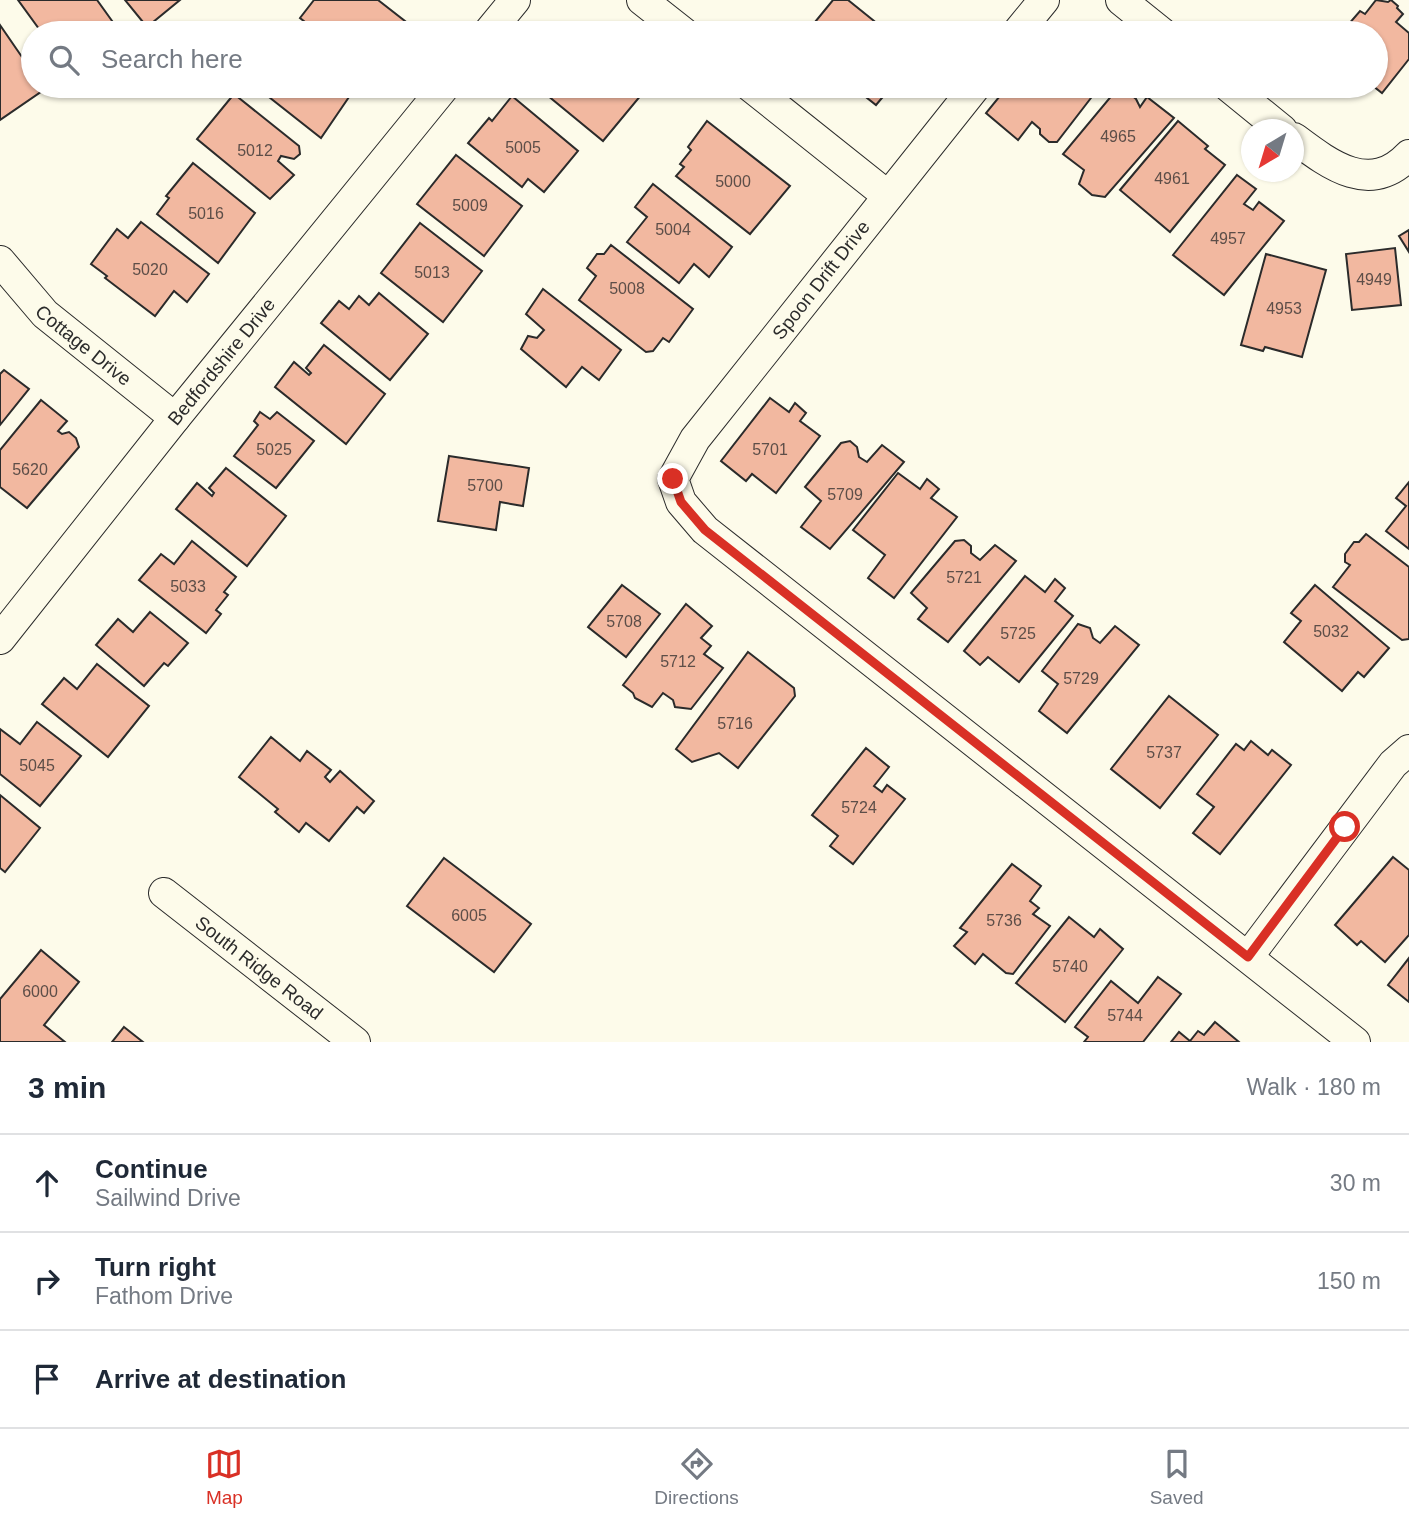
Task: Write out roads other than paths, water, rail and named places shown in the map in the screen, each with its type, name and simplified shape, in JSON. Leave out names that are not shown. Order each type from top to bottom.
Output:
[{"type":"street","points":[[497,21],[514,0]]},
{"type":"street","points":[[642,0],[669,21]]},
{"type":"street","points":[[1027,21],[1044,0]]},
{"type":"street","points":[[1121,0],[1147,21]]},
{"type":"street","name":"Bedfordshire Drive","points":[[0,639],[175,418],[435,98]]},
{"type":"street","points":[[765,98],[888,196]]},
{"type":"street","name":"Spoon Drift Drive","points":[[966,98],[695,439],[673,479],[681,502],[705,530],[1248,957]]},
{"type":"street","points":[[1243,98],[1268,119]]},
{"type":"street","points":[[1304,146],[1328,163],[1350,173],[1372,176],[1398,167],[1409,155]]},
{"type":"street","name":"Cottage Drive","points":[[0,261],[45,314],[175,418]]},
{"type":"street","points":[[1355,1042],[1248,957],[1393,764],[1409,750]]},
{"type":"street","name":"South Ridge Road","points":[[164,892],[355,1042]]}]
